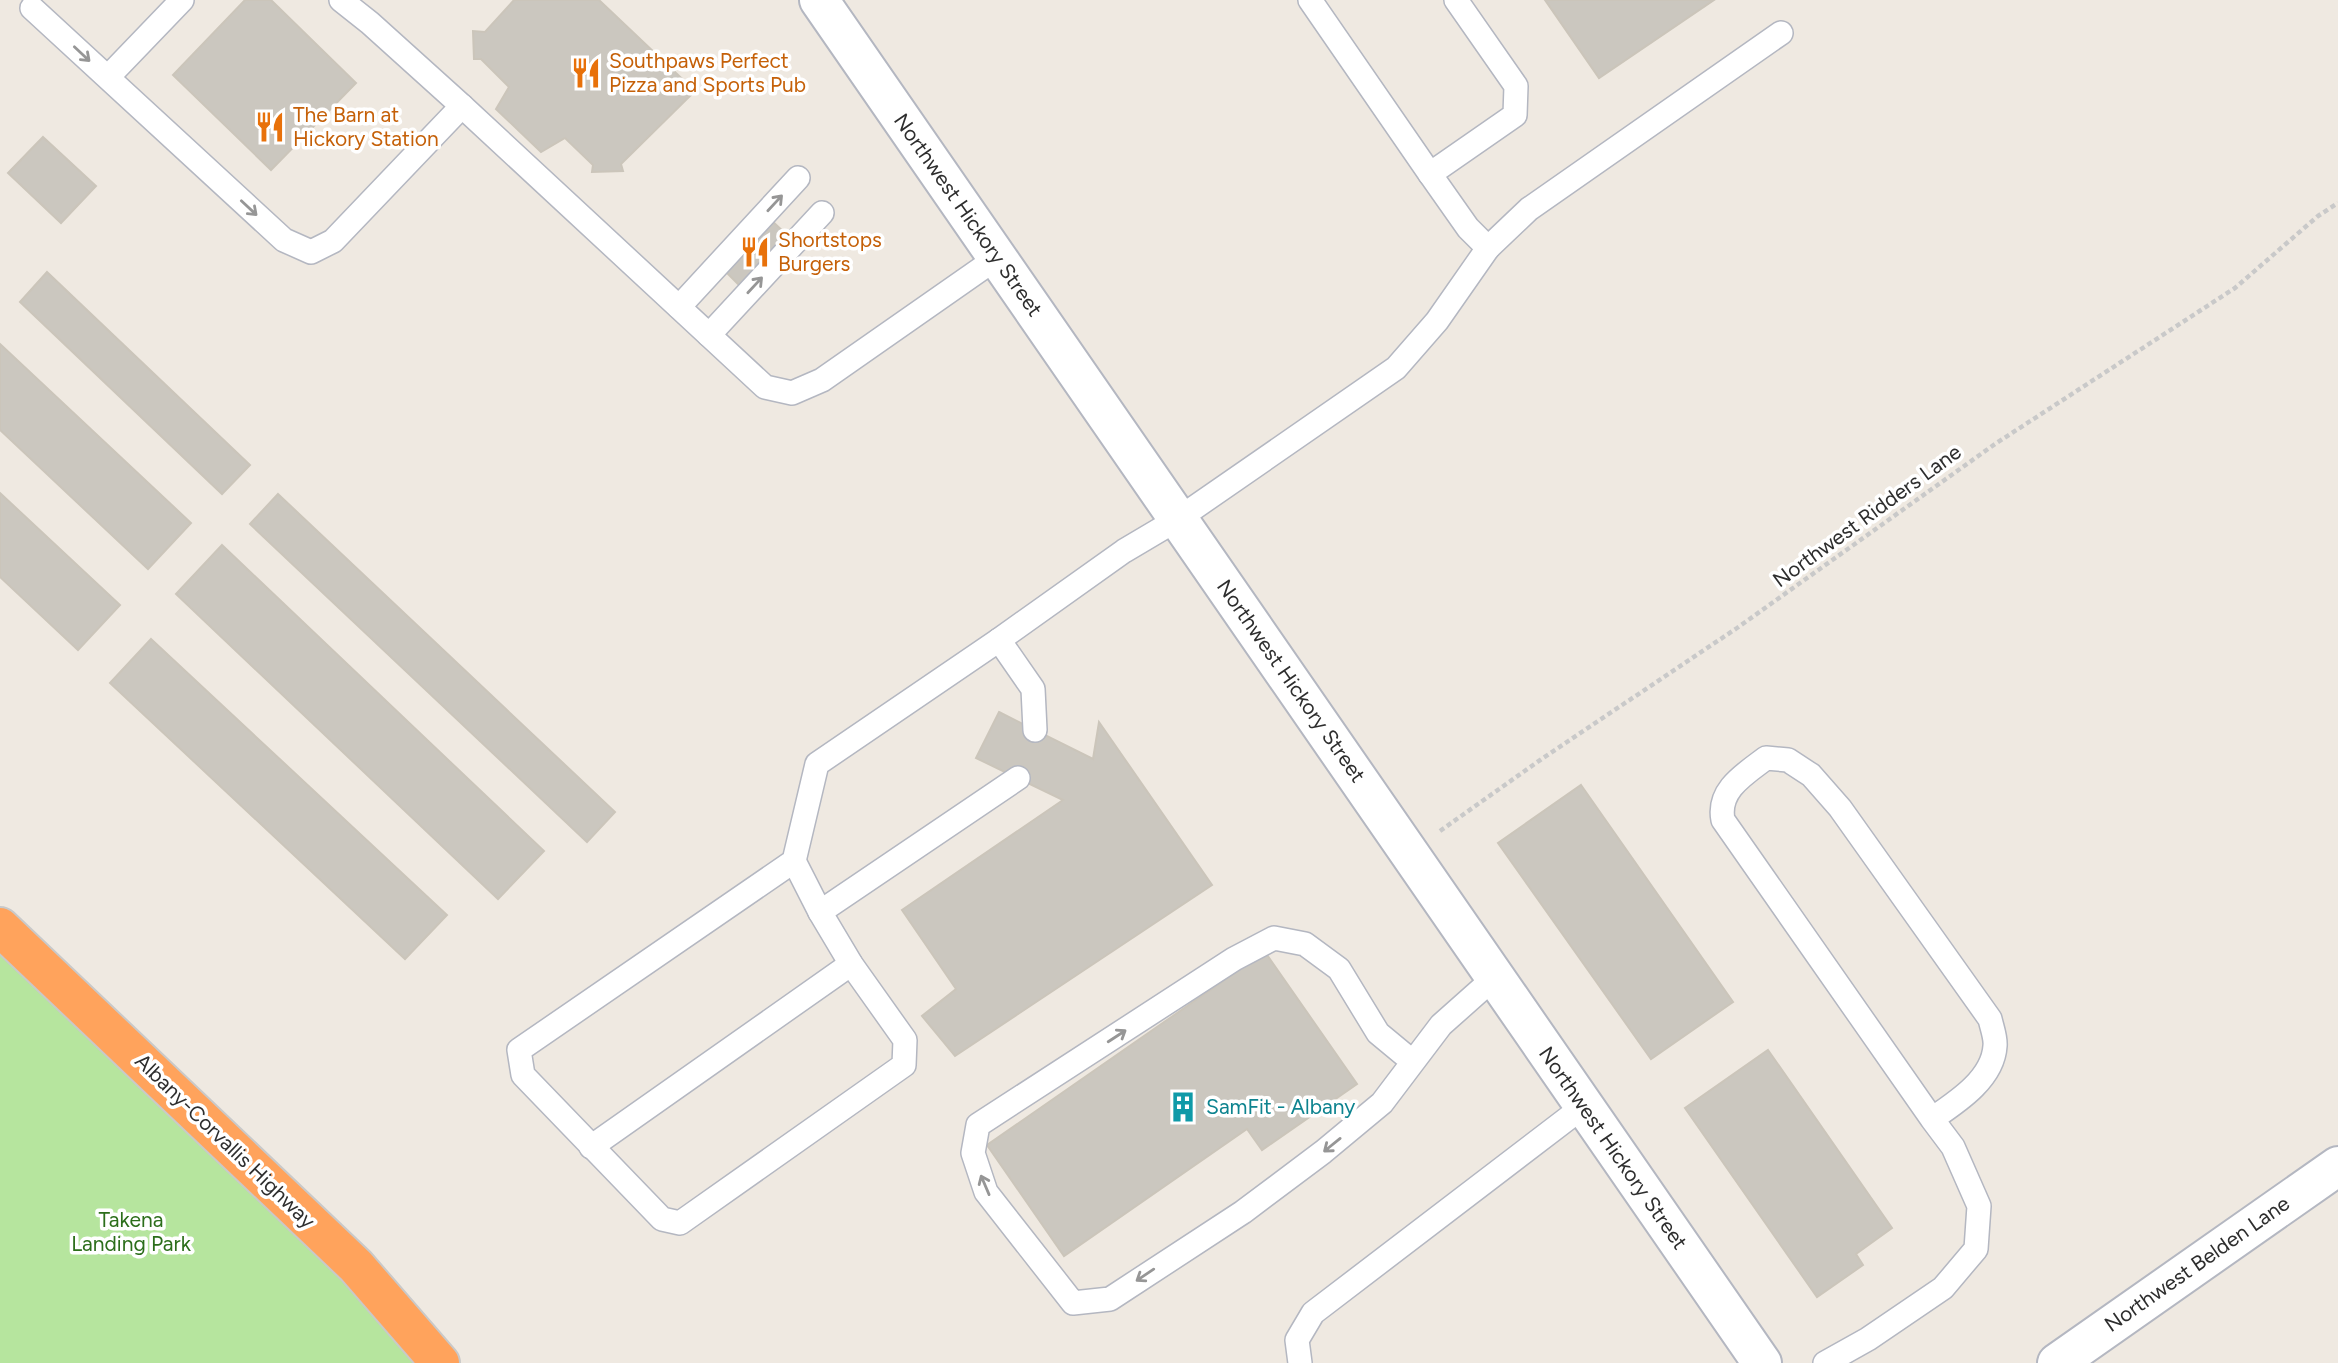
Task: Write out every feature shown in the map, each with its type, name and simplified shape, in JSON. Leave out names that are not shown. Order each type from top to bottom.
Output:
[{"type":"highway","name":"Albany-Corvallis Highway","points":[[0,927],[356,1266],[440,1363]]},
{"type":"street","name":"Northwest Hickory Street","points":[[819,0],[1762,1363]]},
{"type":"street","name":"Northwest Belden Lane","points":[[2057,1363],[2338,1166]]},
{"type":"lane","points":[[108,78],[182,0]]},
{"type":"lane","points":[[341,0],[462,106],[765,387],[792,393],[822,380],[998,257]]},
{"type":"lane","points":[[1310,0],[1468,228],[1488,248]]},
{"type":"lane","points":[[1430,174],[1515,115],[1516,86],[1456,0]]},
{"type":"lane","points":[[32,8],[284,240],[311,252],[333,241],[462,106]]},
{"type":"lane","points":[[794,860],[519,1049],[523,1075],[662,1219],[680,1223],[904,1065],[905,1040],[851,964],[820,912],[794,860],[817,764],[1124,551],[1178,519],[1396,368],[1437,321],[1488,248],[1530,209],[1781,33]]},
{"type":"lane","points":[[678,307],[798,178]]},
{"type":"lane","points":[[709,335],[822,213]]},
{"type":"lane","points":[[999,640],[1033,689],[1035,730]]},
{"type":"lane","points":[[1825,1363],[1868,1339],[1943,1287],[1976,1249],[1979,1206],[1953,1147],[1932,1119],[1723,820],[1720,806],[1725,795],[1742,776],[1766,758],[1788,760],[1811,775],[1826,791],[1990,1019],[1995,1044],[1992,1062],[1959,1101],[1932,1119]]},
{"type":"lane","points":[[820,912],[1018,778]]},
{"type":"lane","points":[[1413,1062],[1378,1033],[1339,969],[1305,944],[1274,938],[1234,959],[978,1125],[973,1153],[986,1192],[1073,1303],[1110,1299],[1244,1212],[1382,1103],[1441,1025],[1495,977]]},
{"type":"lane","points":[[591,1147],[851,964]]},
{"type":"lane","points":[[1300,1363],[1297,1340],[1313,1313],[1584,1106]]},
{"type":"path","name":"Northwest Ridders Lane","points":[[1410,852],[1543,758],[1737,628],[1994,444],[2235,288],[2318,216],[2338,203]]},
{"type":"green space","name":"Takena Landing Park","points":[[0,926],[434,1363],[0,1363]]},
{"type":"building","name":"The Barn at Hickory Station","points":[[245,0],[271,0],[356,83],[271,170],[173,75]]},
{"type":"building","name":"Southpaws Perfect Pizza and Sports Pub","points":[[514,0],[599,0],[695,91],[621,164],[623,171],[592,172],[593,165],[565,138],[541,152],[496,109],[509,87],[481,59],[474,59],[473,31],[485,32]]},
{"type":"building","points":[[1545,0],[1714,0],[1599,78]]},
{"type":"building","points":[[43,137],[96,186],[61,223],[8,173]]},
{"type":"building","name":"Shortstops Burgers","points":[[770,219],[787,235],[739,285],[723,269]]},
{"type":"building","points":[[47,272],[250,465],[222,494],[20,302]]},
{"type":"building","points":[[0,344],[191,523],[148,569],[0,430]]},
{"type":"building","points":[[0,493],[120,605],[78,650],[0,577]]},
{"type":"building","points":[[278,494],[615,812],[587,842],[250,524]]},
{"type":"building","points":[[222,545],[544,851],[498,899],[176,594]]},
{"type":"building","points":[[151,639],[447,915],[405,959],[110,683]]},
{"type":"building","points":[[999,712],[1093,759],[1099,722],[1212,885],[955,1056],[922,1016],[956,989],[902,910],[1063,800],[976,758]]},
{"type":"building","points":[[1581,785],[1733,1002],[1651,1059],[1498,843]]},
{"type":"building","name":"SamFit - Albany","points":[[1265,952],[1357,1084],[1262,1150],[1247,1129],[1064,1256],[987,1145]]},
{"type":"building","points":[[1768,1050],[1892,1228],[1856,1254],[1863,1265],[1817,1297],[1685,1108]]},
{"type":"place","name":"Southpaws Perfect Pizza and Sports Pub","points":[[586,73]]},
{"type":"place","name":"The Barn at Hickory Station","points":[[270,127]]},
{"type":"place","name":"Shortstops Burgers","points":[[755,252]]},
{"type":"place","name":"SamFit - Albany","points":[[1183,1107]]}]
